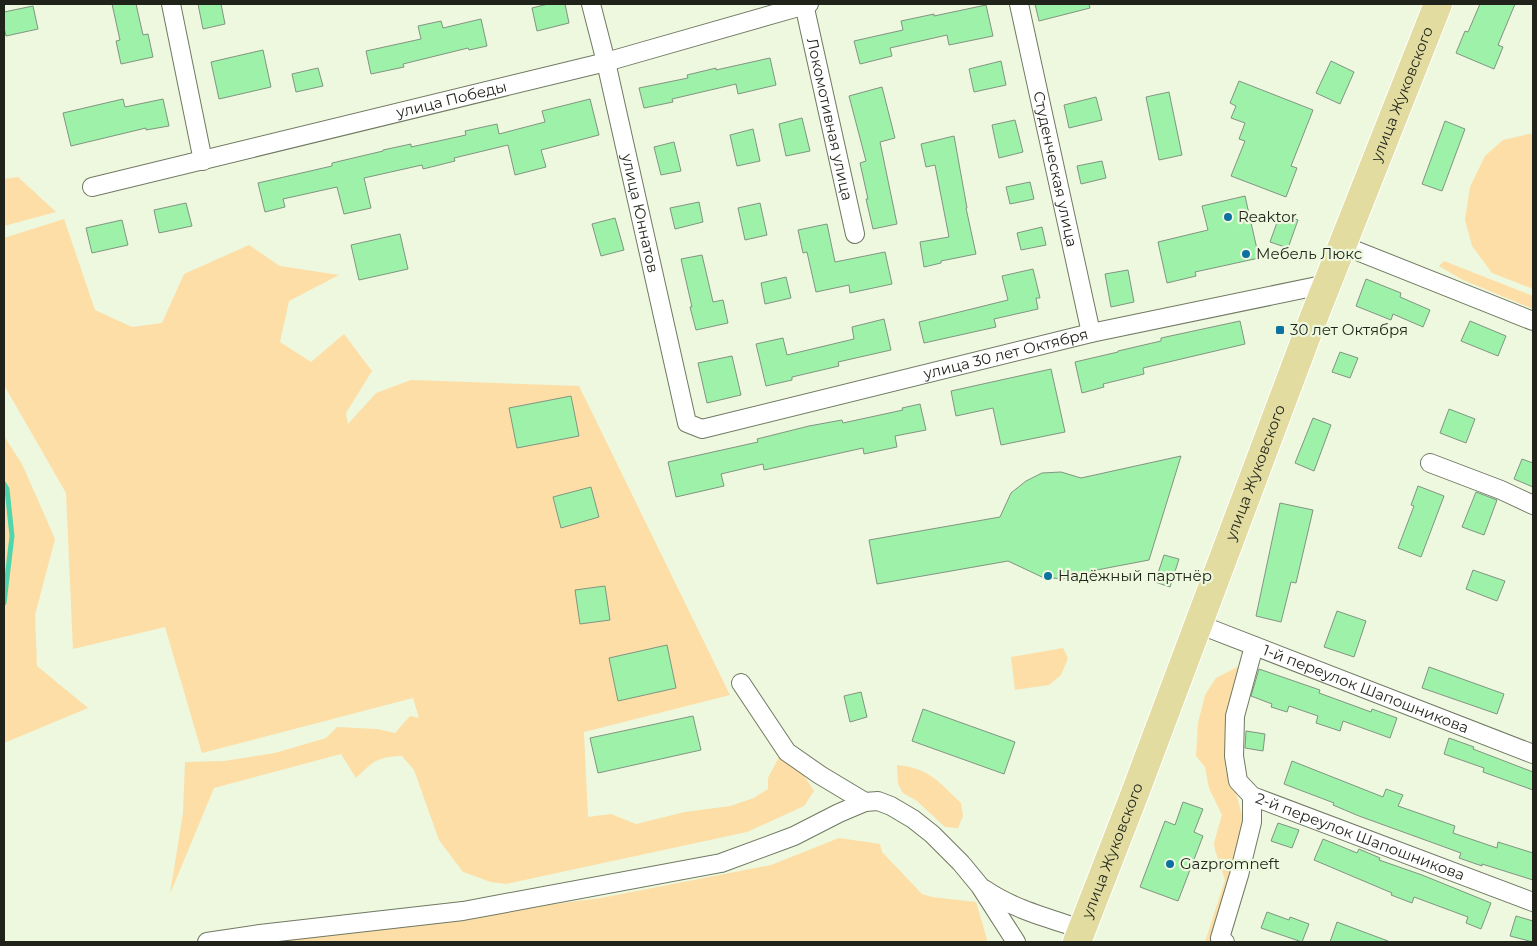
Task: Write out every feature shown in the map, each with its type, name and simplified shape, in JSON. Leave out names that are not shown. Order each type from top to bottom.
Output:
[{"type":"main road","name":"улица Жуковского","points":[[1079,936],[1342,245],[1438,4]]},
{"type":"street","points":[[171,4],[203,161]]},
{"type":"street","name":"улица Юннатов","points":[[591,4],[606,62],[687,423]]},
{"type":"street","name":"улица Победы","points":[[92,187],[606,62],[806,4]]},
{"type":"street","name":"Локомотивная улица","points":[[806,4],[855,234]]},
{"type":"street","name":"Студенческая улица","points":[[1019,4],[1091,333]]},
{"type":"street","points":[[1342,245],[1533,321]]},
{"type":"street","name":"улица 30 лет Октября","points":[[687,423],[702,429],[1091,333],[1327,284]]},
{"type":"street","points":[[1430,462],[1502,490],[1533,506]]},
{"type":"street","name":"1-й переулок Шапошникова","points":[[1198,624],[1533,754]]},
{"type":"street","name":"2-й переулок Шапошникова","points":[[1254,646],[1235,716],[1234,756],[1238,781],[1252,796],[1533,902]]},
{"type":"street","points":[[741,683],[787,752],[820,775],[865,802]]},
{"type":"street","points":[[1224,942],[1220,938],[1239,875],[1252,822],[1252,796]]},
{"type":"street","points":[[207,942],[260,934],[463,911],[720,863],[794,836],[838,813],[865,802],[878,801],[913,818],[961,863],[980,886],[1016,942]]},
{"type":"street","points":[[980,886],[996,897],[1079,936]]},
{"type":"shaded area","points":[[1533,133],[1533,289],[1492,273],[1472,246],[1465,220],[1470,187],[1485,156],[1503,140]]},
{"type":"shaded area","points":[[18,177],[56,212],[4,226],[4,179]]},
{"type":"shaded area","points":[[64,219],[95,310],[132,327],[162,323],[184,274],[249,245],[280,266],[339,275],[289,301],[280,342],[311,362],[344,334],[372,371],[346,413],[348,424],[376,393],[411,380],[579,386],[730,695],[584,732],[588,817],[611,814],[636,824],[685,812],[730,806],[754,798],[768,789],[768,778],[779,757],[796,763],[814,791],[804,806],[747,832],[506,884],[491,882],[463,872],[439,840],[414,770],[402,756],[386,757],[376,761],[356,778],[341,754],[214,788],[170,894],[183,813],[185,762],[224,761],[275,753],[326,738],[337,727],[377,729],[395,733],[410,716],[419,718],[413,698],[202,753],[165,627],[73,649],[66,493],[4,385],[4,238]]},
{"type":"shaded area","points":[[1444,261],[1533,296],[1533,309],[1463,280],[1439,266]]},
{"type":"shaded area","points":[[4,436],[22,464],[55,539],[35,615],[37,666],[88,708],[4,743]]},
{"type":"shaded area","points":[[1063,648],[1068,658],[1061,675],[1049,685],[1015,690],[1011,657]]},
{"type":"shaded area","points":[[1239,666],[1242,675],[1230,701],[1225,723],[1228,764],[1245,826],[1224,908],[1212,942],[1205,942],[1225,880],[1214,843],[1222,815],[1209,788],[1205,767],[1196,756],[1198,723],[1205,695],[1216,678]]},
{"type":"shaded area","points":[[897,765],[917,769],[933,777],[961,803],[963,816],[958,828],[945,827],[917,801],[903,793],[898,784]]},
{"type":"shaded area","points":[[839,838],[880,844],[882,852],[922,894],[932,897],[976,902],[987,939],[986,942],[263,942],[601,898],[771,865]]},
{"type":"building","points":[[112,4],[136,4],[143,35],[148,34],[153,57],[121,64],[116,41],[120,40]]},
{"type":"building","points":[[198,4],[221,4],[225,24],[203,29]]},
{"type":"building","points":[[548,4],[565,4],[569,23],[537,31],[532,8]]},
{"type":"building","points":[[1035,4],[1089,4],[1090,8],[1039,21]]},
{"type":"building","points":[[1480,4],[1515,4],[1498,45],[1503,47],[1494,69],[1456,53],[1465,31],[1468,32]]},
{"type":"building","points":[[986,5],[993,36],[949,45],[947,35],[890,48],[892,56],[860,64],[854,41],[903,30],[901,21]]},
{"type":"building","points":[[33,6],[38,29],[6,36],[4,12]]},
{"type":"building","points":[[481,19],[487,46],[469,50],[468,48],[403,64],[404,67],[371,74],[366,51],[421,39],[418,26],[441,21],[443,28]]},
{"type":"building","points":[[263,50],[271,87],[219,99],[211,62]]},
{"type":"building","points":[[770,58],[776,85],[738,94],[736,84],[672,99],[673,102],[644,108],[639,88],[688,78],[687,75],[716,68],[716,70]]},
{"type":"building","points":[[1001,61],[1006,85],[974,92],[969,69]]},
{"type":"building","points":[[1331,61],[1354,72],[1340,104],[1316,93]]},
{"type":"building","points":[[318,68],[323,86],[296,92],[292,74]]},
{"type":"building","points":[[1239,81],[1313,110],[1291,166],[1297,168],[1286,197],[1231,176],[1245,141],[1239,139],[1245,123],[1231,118],[1236,106],[1230,103]]},
{"type":"building","points":[[882,87],[895,138],[880,142],[897,224],[873,229],[860,163],[866,161],[849,96]]},
{"type":"building","points":[[1169,92],[1182,155],[1159,160],[1146,97]]},
{"type":"building","points":[[1096,97],[1102,120],[1069,128],[1064,105]]},
{"type":"building","points":[[123,99],[125,107],[163,99],[169,126],[146,130],[146,128],[71,146],[63,113]]},
{"type":"building","points":[[590,99],[599,135],[541,150],[546,167],[515,175],[508,145],[454,158],[455,161],[423,169],[422,165],[364,178],[371,208],[344,214],[337,187],[283,199],[285,207],[265,212],[258,183],[332,166],[332,163],[383,150],[411,144],[411,147],[466,135],[465,131],[497,124],[499,134],[545,122],[542,111]]},
{"type":"building","points":[[802,118],[810,151],[786,156],[779,124]]},
{"type":"building","points":[[1015,120],[1023,152],[999,158],[992,125]]},
{"type":"building","points":[[1445,121],[1465,129],[1442,191],[1422,184]]},
{"type":"building","points":[[753,129],[760,161],[737,166],[730,135]]},
{"type":"building","points":[[954,136],[976,254],[941,261],[941,263],[924,267],[920,242],[949,237],[935,165],[926,167],[921,144]]},
{"type":"building","points":[[674,142],[681,171],[661,175],[654,147]]},
{"type":"building","points":[[1102,161],[1106,178],[1081,184],[1077,166]]},
{"type":"building","points":[[1030,182],[1034,199],[1010,204],[1006,187]]},
{"type":"building","points":[[1245,196],[1259,258],[1195,272],[1196,276],[1167,283],[1158,242],[1208,230],[1202,206]]},
{"type":"building","points":[[699,202],[703,222],[675,229],[670,208]]},
{"type":"building","points":[[186,203],[192,226],[159,233],[154,210]]},
{"type":"building","points":[[760,203],[767,235],[745,240],[738,208]]},
{"type":"building","points":[[1280,214],[1298,220],[1288,248],[1270,242]]},
{"type":"building","points":[[615,218],[624,250],[601,256],[592,224]]},
{"type":"building","points":[[122,220],[128,245],[92,253],[86,228]]},
{"type":"building","points":[[827,224],[835,262],[885,252],[892,284],[850,293],[849,285],[816,292],[807,252],[803,253],[798,230]]},
{"type":"building","points":[[1042,227],[1046,245],[1021,250],[1017,233]]},
{"type":"building","points":[[400,234],[408,269],[359,280],[351,245]]},
{"type":"building","points":[[702,255],[713,302],[723,300],[728,323],[696,330],[681,259]]},
{"type":"building","points":[[1033,269],[1040,298],[1036,298],[1038,309],[994,319],[996,327],[924,343],[919,322],[1008,300],[1002,276]]},
{"type":"building","points":[[1128,270],[1134,302],[1111,307],[1105,274]]},
{"type":"building","points":[[786,277],[791,298],[765,304],[761,283]]},
{"type":"building","points":[[1366,279],[1401,293],[1400,297],[1430,310],[1423,327],[1393,314],[1391,320],[1356,306]]},
{"type":"building","points":[[884,319],[891,350],[838,362],[839,366],[792,377],[792,380],[766,386],[756,344],[783,338],[787,355],[854,339],[852,327]]},
{"type":"building","points":[[1240,321],[1245,344],[1143,368],[1144,374],[1103,384],[1104,387],[1082,393],[1075,362],[1161,341],[1161,338]]},
{"type":"building","points":[[1470,321],[1506,336],[1498,356],[1461,341]]},
{"type":"building","points":[[1340,352],[1358,358],[1350,378],[1332,372]]},
{"type":"building","points":[[732,356],[741,395],[707,403],[698,363]]},
{"type":"building","points":[[1051,369],[1065,432],[1001,445],[993,408],[956,416],[951,391]]},
{"type":"building","points":[[571,396],[579,436],[517,448],[509,408]]},
{"type":"building","points":[[920,404],[926,430],[895,436],[897,447],[864,454],[863,448],[764,470],[763,464],[721,474],[724,486],[676,497],[668,462],[758,442],[757,439],[809,426],[842,420],[843,423],[903,410],[902,408]]},
{"type":"building","points":[[1449,409],[1475,419],[1466,443],[1440,433]]},
{"type":"building","points":[[1313,418],[1331,425],[1314,471],[1295,463]]},
{"type":"building","points":[[1181,456],[1149,560],[1081,573],[1063,579],[1042,577],[1008,561],[877,584],[869,540],[1000,517],[1011,493],[1026,481],[1042,473],[1061,472],[1081,478]]},
{"type":"building","points":[[1522,459],[1533,463],[1533,487],[1514,479]]},
{"type":"building","points":[[1418,486],[1444,496],[1421,557],[1398,548],[1414,506],[1411,505]]},
{"type":"building","points":[[591,487],[599,517],[561,528],[553,497]]},
{"type":"building","points":[[1476,492],[1497,500],[1484,535],[1462,527]]},
{"type":"building","points":[[1280,503],[1313,510],[1296,583],[1291,582],[1281,622],[1256,616]]},
{"type":"building","points":[[1164,555],[1179,559],[1170,587],[1155,582]]},
{"type":"building","points":[[1473,570],[1505,581],[1497,601],[1466,589]]},
{"type":"building","points":[[605,586],[610,620],[580,624],[575,590]]},
{"type":"building","points":[[1337,611],[1366,621],[1354,657],[1324,647]]},
{"type":"building","points":[[667,645],[676,688],[618,701],[609,658]]},
{"type":"building","points":[[1429,667],[1504,694],[1497,714],[1422,688]]},
{"type":"building","points":[[1259,669],[1320,690],[1319,693],[1371,712],[1372,709],[1397,718],[1390,738],[1343,721],[1340,731],[1316,723],[1318,716],[1289,706],[1287,712],[1271,707],[1272,704],[1251,696]]},
{"type":"building","points":[[861,692],[867,717],[850,722],[844,696]]},
{"type":"building","points":[[923,709],[1015,742],[1004,774],[912,741]]},
{"type":"building","points":[[693,716],[701,750],[598,773],[590,738]]},
{"type":"building","points":[[1246,731],[1265,734],[1263,751],[1245,748]]},
{"type":"building","points":[[1449,738],[1533,772],[1533,790],[1483,772],[1484,768],[1444,754]]},
{"type":"building","points":[[1292,761],[1383,797],[1386,789],[1403,795],[1398,806],[1455,826],[1453,833],[1497,848],[1498,842],[1533,853],[1533,880],[1459,858],[1461,853],[1359,816],[1333,805],[1334,803],[1284,784]]},
{"type":"building","name":"Gazpromneft","points":[[1183,802],[1203,809],[1194,832],[1203,836],[1178,901],[1140,887],[1165,821],[1175,825]]},
{"type":"building","points":[[1278,823],[1299,830],[1292,848],[1271,841]]},
{"type":"building","points":[[1323,839],[1357,853],[1359,849],[1380,858],[1379,860],[1491,903],[1481,929],[1466,923],[1468,917],[1414,897],[1412,903],[1314,860]]},
{"type":"building","points":[[1267,912],[1289,920],[1290,917],[1309,924],[1302,942],[1261,928]]},
{"type":"building","points":[[1516,916],[1533,921],[1533,942],[1510,936]]},
{"type":"building","points":[[1337,922],[1388,941],[1388,942],[1330,942]]},
{"type":"waterway","points":[[4,484],[7,489],[12,536],[4,603]]},
{"type":"place","name":"Reaktor","points":[[1228,217]]},
{"type":"place","name":"Мебель Люкс","points":[[1246,254]]},
{"type":"place","name":"30 лет Октября","points":[[1280,330]]},
{"type":"place","name":"Надёжный партнёр","points":[[1048,576]]},
{"type":"place","name":"Gazpromneft","points":[[1170,864]]}]
